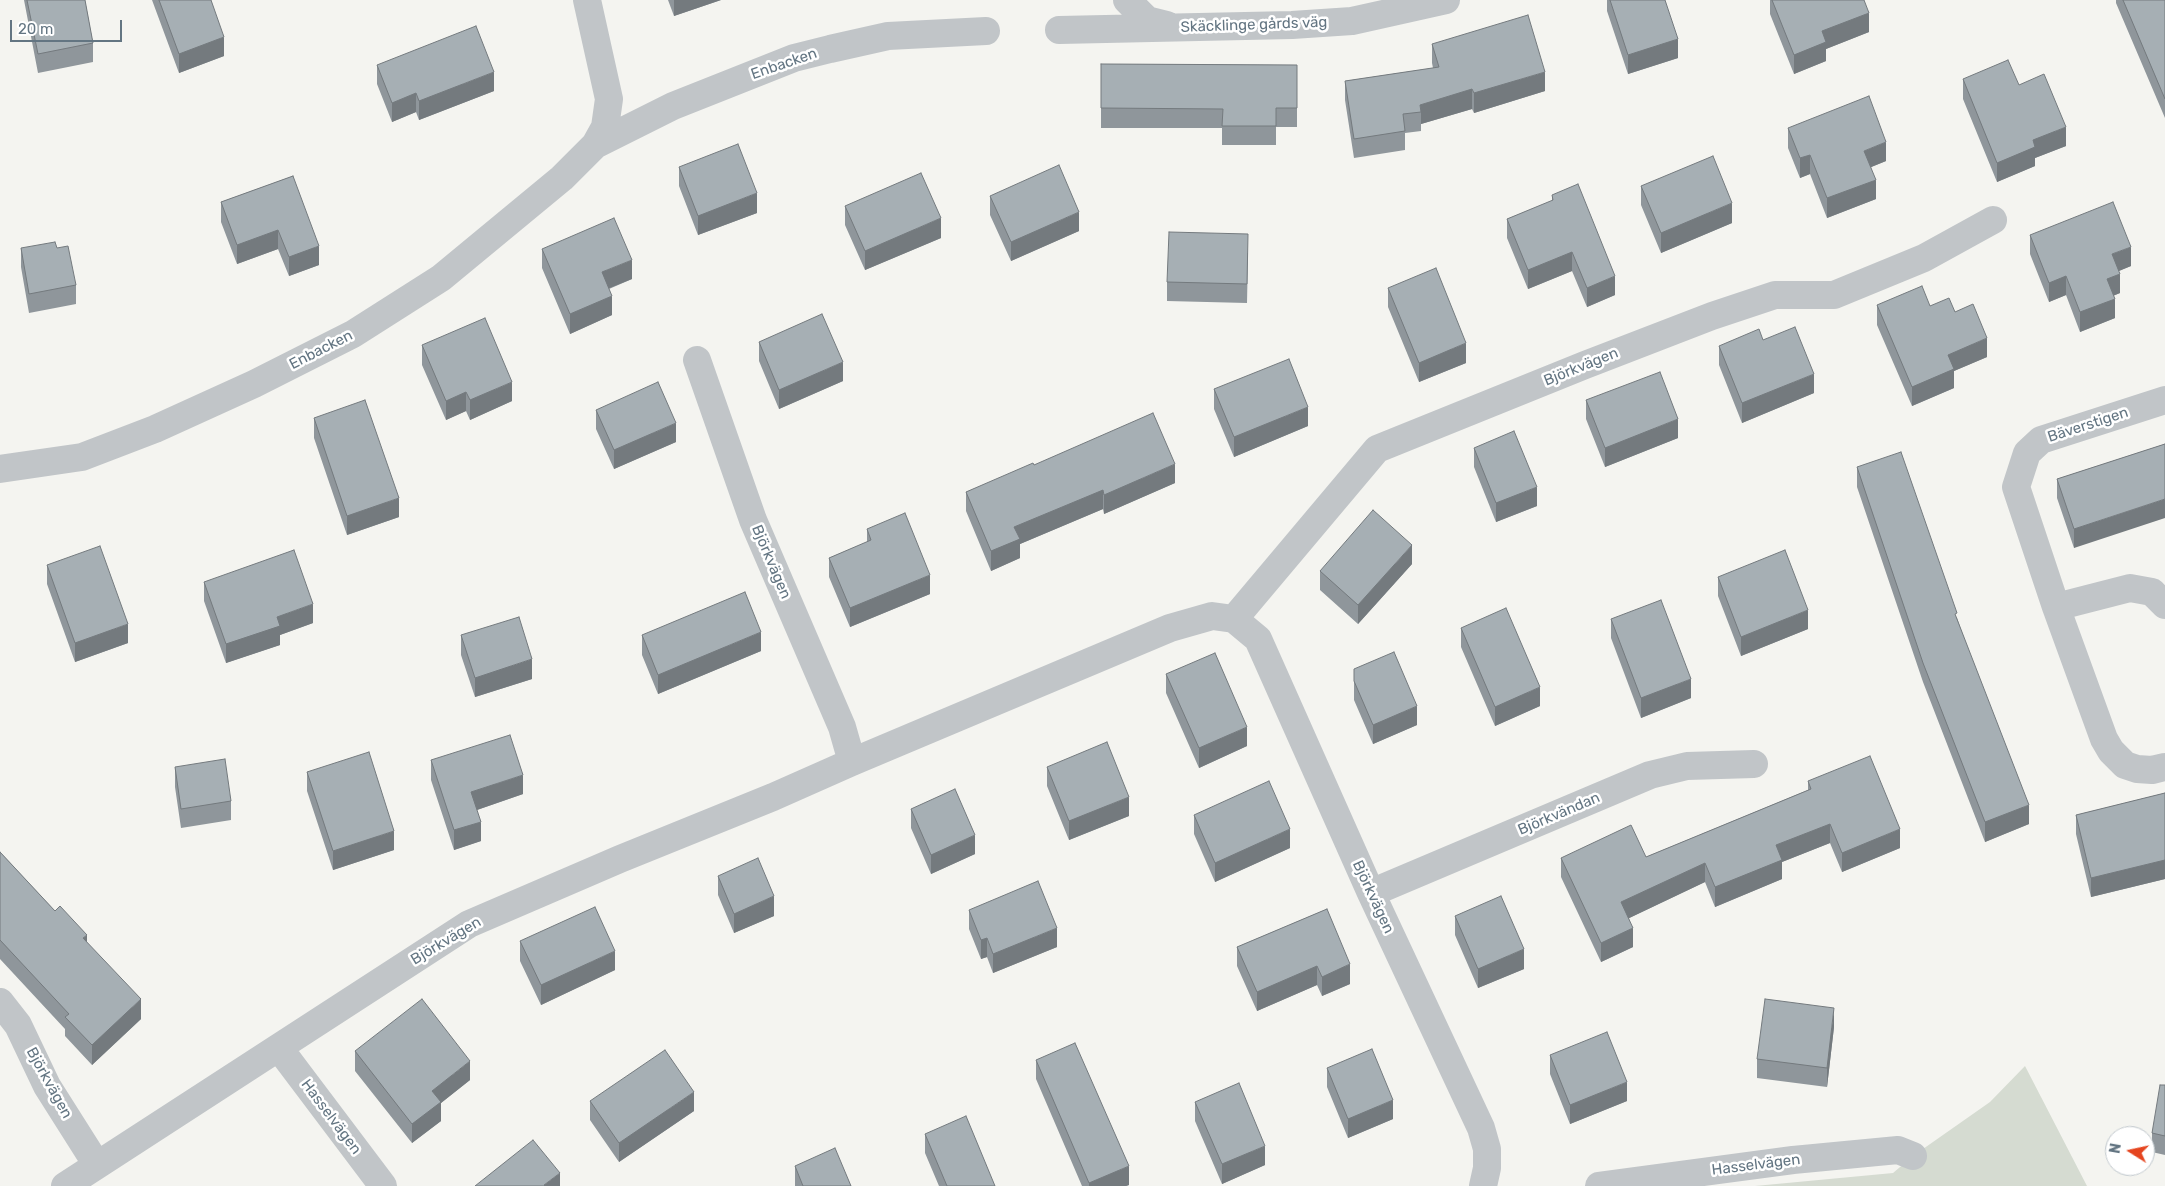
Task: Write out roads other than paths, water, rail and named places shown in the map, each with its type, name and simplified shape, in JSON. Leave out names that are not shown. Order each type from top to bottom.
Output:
[{"type":"street","name":"Enbacken","points":[[0,468],[82,458],[155,429],[254,384],[354,334],[441,278],[562,178],[595,145],[606,127],[609,99],[587,0]]},
{"type":"street","points":[[1127,0],[1147,20],[1172,27]]},
{"type":"street","name":"Skäcklinge gårds väg","points":[[1059,30],[1292,25],[1352,21],[1446,0]]},
{"type":"street","name":"Enbacken","points":[[595,145],[673,106],[794,58],[888,36],[986,31]]},
{"type":"street","name":"Björkvägen","points":[[1234,619],[1377,449],[1585,364],[1712,316],[1775,295],[1834,295],[1924,258],[1993,220]]},
{"type":"street","name":"Björkvägen","points":[[697,360],[753,520],[842,727],[852,762]]},
{"type":"street","name":"Bäverstigen","points":[[2165,400],[2041,440],[2027,453],[2016,487],[2056,607],[2104,739],[2111,751],[2125,764],[2137,769],[2152,770],[2165,767]]},
{"type":"street","points":[[2056,607],[2130,588],[2152,592],[2165,605]]},
{"type":"street","name":"Björkvägen","points":[[65,1186],[469,924],[620,858],[773,797],[1170,628],[1212,616],[1234,619],[1258,639],[1371,894],[1481,1128],[1487,1149],[1487,1168],[1483,1186]]},
{"type":"street","name":"Björkvändan","points":[[1371,894],[1650,775],[1687,766],[1754,764]]},
{"type":"street","name":"Björkvägen","points":[[0,1002],[18,1025],[47,1086],[97,1165]]},
{"type":"street","name":"Hasselvägen","points":[[279,1048],[383,1186]]},
{"type":"street","name":"Hasselvägen","points":[[1599,1186],[1794,1160],[1898,1150],[1913,1156]]}]
